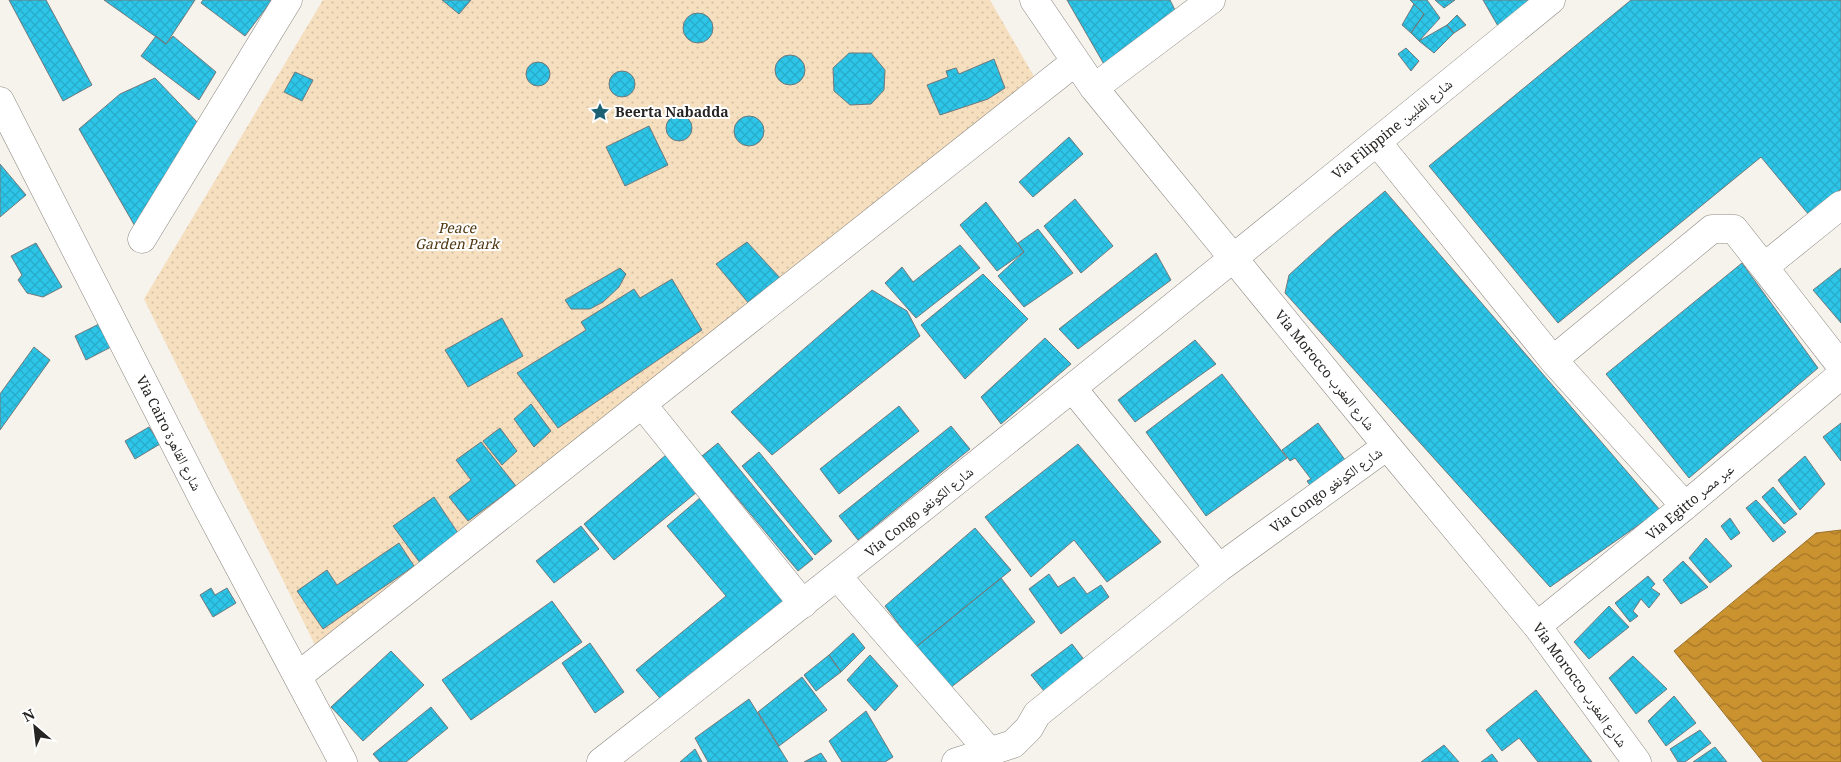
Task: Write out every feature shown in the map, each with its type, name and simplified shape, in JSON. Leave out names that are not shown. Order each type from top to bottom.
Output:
[{"type":"street","points":[[142,239],[288,0]]},
{"type":"street","name":"Via Morocco شارع المغرب","points":[[1034,0],[1094,88],[1537,626],[1637,762]]},
{"type":"street","points":[[1094,88],[1211,0]]},
{"type":"street","name":"Via Filippine شارع الفلبين","points":[[1234,259],[1551,0]]},
{"type":"street","points":[[298,676],[1075,62]]},
{"type":"street","name":"Via Cairo شارع القاهرة","points":[[0,101],[203,499],[343,762]]},
{"type":"street","points":[[1377,142],[1553,360],[1685,506]]},
{"type":"street","points":[[1764,267],[1841,205]]},
{"type":"street","points":[[1553,360],[1712,229],[1734,229],[1841,366]]},
{"type":"street","name":"Via Congo شارع الكونغو","points":[[601,762],[838,577],[1234,259]]},
{"type":"street","name":"Via Egitto عبر مصر","points":[[1537,626],[1685,506],[1841,375]]},
{"type":"street","points":[[1073,389],[1219,568]]},
{"type":"street","points":[[642,404],[803,604]]},
{"type":"street","name":"Via Congo شارع الكونغو","points":[[956,762],[1013,744],[1029,728],[1037,714],[1219,568],[1387,446]]},
{"type":"street","points":[[838,577],[989,752]]},
{"type":"green space","name":"Peace Garden Park","points":[[323,0],[990,0],[1036,80],[316,647],[144,299]]},
{"type":"water","points":[[1841,530],[1841,762],[1763,762],[1674,651],[1816,533]]},
{"type":"building","points":[[9,0],[46,0],[92,85],[63,101]]},
{"type":"building","points":[[104,0],[195,0],[166,44]]},
{"type":"building","points":[[203,0],[272,0],[245,36],[201,3]]},
{"type":"building","points":[[442,0],[471,0],[459,14]]},
{"type":"building","points":[[1067,0],[1170,0],[1176,12],[1105,66]]},
{"type":"building","points":[[1410,0],[1427,0],[1440,18],[1419,41],[1411,33],[1424,14]]},
{"type":"building","points":[[1435,0],[1455,0],[1444,8]]},
{"type":"building","points":[[1483,0],[1541,0],[1502,33]]},
{"type":"building","points":[[1631,0],[1841,0],[1841,189],[1809,215],[1761,157],[1558,323],[1429,166]]},
{"type":"building","points":[[1414,4],[1424,14],[1411,33],[1402,25]]},
{"type":"building","points":[[698,13],[704,14],[712,22],[712,34],[704,42],[698,43],[692,42],[684,34],[683,28],[684,22],[692,14]]},
{"type":"building","points":[[1457,15],[1466,25],[1454,33],[1447,25]]},
{"type":"building","points":[[1447,25],[1454,33],[1434,53],[1419,41]]},
{"type":"building","points":[[156,36],[166,44],[173,36],[216,72],[199,100],[141,56]]},
{"type":"building","points":[[1406,48],[1419,61],[1411,71],[1398,54]]},
{"type":"building","points":[[849,53],[871,53],[885,70],[884,90],[871,104],[850,105],[834,91],[833,68]]},
{"type":"building","points":[[790,55],[801,59],[805,70],[801,81],[790,85],[779,81],[775,70],[779,59]]},
{"type":"building","points":[[994,59],[1005,88],[988,99],[940,115],[927,85],[948,77],[946,71],[956,68],[959,74]]},
{"type":"building","points":[[538,62],[547,65],[550,74],[547,83],[538,86],[529,83],[526,74],[529,65]]},
{"type":"building","points":[[622,71],[631,75],[635,84],[631,93],[622,97],[613,93],[609,84],[613,75]]},
{"type":"building","points":[[295,72],[313,80],[302,101],[284,92]]},
{"type":"building","points":[[155,78],[199,124],[136,228],[79,129],[120,94]]},
{"type":"building","points":[[679,115],[688,119],[692,128],[688,137],[679,141],[670,137],[666,128],[670,119]]},
{"type":"building","points":[[749,116],[760,120],[764,131],[760,142],[749,146],[738,142],[734,131],[738,120]]},
{"type":"building","points":[[649,126],[668,165],[625,186],[606,147]]},
{"type":"building","points":[[1069,137],[1083,154],[1033,197],[1019,182]]},
{"type":"building","points":[[0,164],[26,195],[0,217]]},
{"type":"building","points":[[1385,191],[1660,510],[1550,587],[1285,293],[1289,275]]},
{"type":"building","points":[[1075,199],[1113,246],[1081,273],[1044,226]]},
{"type":"building","points":[[986,202],[1024,252],[997,271],[960,225]]},
{"type":"building","points":[[1038,229],[1073,273],[1024,307],[998,276],[1024,252],[1018,243]]},
{"type":"building","points":[[747,242],[781,279],[750,305],[716,264]]},
{"type":"building","points":[[36,243],[62,287],[43,297],[27,293],[18,280],[22,275],[11,256]]},
{"type":"building","points":[[960,245],[980,268],[916,318],[885,283],[902,267],[913,282]]},
{"type":"building","points":[[1156,253],[1171,280],[1078,349],[1059,329]]},
{"type":"building","points":[[1742,263],[1818,368],[1689,478],[1606,374]]},
{"type":"building","points":[[620,268],[626,274],[619,287],[603,302],[590,309],[571,309],[565,300]]},
{"type":"building","points":[[1841,268],[1841,323],[1813,290]]},
{"type":"building","points":[[983,274],[1028,319],[965,379],[921,325]]},
{"type":"building","points":[[672,279],[702,330],[558,428],[517,373],[586,330],[581,322],[634,289],[640,298]]},
{"type":"building","points":[[872,290],[907,311],[920,336],[772,455],[731,412]]},
{"type":"building","points":[[502,318],[523,356],[468,387],[445,350]]},
{"type":"building","points":[[99,324],[111,347],[86,360],[75,336]]},
{"type":"building","points":[[1045,338],[1071,364],[1001,424],[981,397]]},
{"type":"building","points":[[1195,340],[1216,364],[1135,422],[1118,400]]},
{"type":"building","points":[[34,347],[50,360],[0,430],[0,394]]},
{"type":"building","points":[[1222,374],[1287,458],[1206,516],[1146,432]]},
{"type":"building","points":[[531,404],[551,431],[534,447],[514,419]]},
{"type":"building","points":[[899,406],[919,431],[839,494],[820,469]]},
{"type":"building","points":[[1318,423],[1351,468],[1316,494],[1307,481],[1311,479],[1295,458],[1290,461],[1282,450]]},
{"type":"building","points":[[1841,423],[1841,461],[1823,437]]},
{"type":"building","points":[[951,426],[970,449],[858,540],[839,516]]},
{"type":"building","points":[[149,427],[160,444],[135,459],[125,441]]},
{"type":"building","points":[[500,428],[517,451],[502,465],[483,441]]},
{"type":"building","points":[[481,442],[516,486],[468,521],[449,497],[471,480],[456,460]]},
{"type":"building","points":[[718,443],[813,559],[798,571],[702,456]]},
{"type":"building","points":[[1078,444],[1161,542],[1107,582],[1074,540],[1031,577],[985,517]]},
{"type":"building","points":[[759,452],[832,541],[815,555],[742,466]]},
{"type":"building","points":[[666,455],[697,492],[614,560],[584,524]]},
{"type":"building","points":[[1805,456],[1825,484],[1800,510],[1778,480]]},
{"type":"building","points":[[1773,487],[1797,514],[1784,524],[1762,497]]},
{"type":"building","points":[[434,497],[462,539],[426,571],[393,526]]},
{"type":"building","points":[[701,497],[787,600],[664,703],[636,670],[726,596],[667,526]]},
{"type":"building","points":[[1756,500],[1786,532],[1773,542],[1746,508]]},
{"type":"building","points":[[1730,518],[1740,533],[1731,540],[1721,526]]},
{"type":"building","points":[[581,526],[599,549],[554,583],[536,561]]},
{"type":"building","points":[[975,528],[1011,570],[916,647],[885,606]]},
{"type":"building","points":[[1706,538],[1732,566],[1710,583],[1689,558]]},
{"type":"building","points":[[399,543],[414,566],[323,629],[297,591],[327,570],[337,585]]},
{"type":"building","points":[[1683,561],[1708,587],[1681,604],[1663,580]]},
{"type":"building","points":[[1049,574],[1058,587],[1074,577],[1087,594],[1101,585],[1109,597],[1061,634],[1029,589]]},
{"type":"building","points":[[1648,576],[1655,584],[1651,588],[1660,594],[1649,608],[1641,599],[1633,611],[1638,616],[1630,622],[1615,603]]},
{"type":"building","points":[[1001,578],[1035,622],[950,688],[916,647]]},
{"type":"building","points":[[211,588],[215,595],[227,588],[236,603],[213,617],[200,595]]},
{"type":"building","points":[[552,601],[582,642],[471,720],[442,680]]},
{"type":"building","points":[[1609,606],[1629,627],[1589,659],[1574,642]]},
{"type":"building","points":[[853,633],[865,648],[841,672],[829,655]]},
{"type":"building","points":[[590,643],[624,692],[595,713],[562,663]]},
{"type":"building","points":[[1072,644],[1089,666],[1048,696],[1031,675]]},
{"type":"building","points":[[391,651],[424,685],[363,741],[331,707]]},
{"type":"building","points":[[829,655],[841,672],[816,691],[804,675]]},
{"type":"building","points":[[870,655],[898,686],[875,711],[847,680]]},
{"type":"building","points":[[1633,656],[1667,689],[1636,714],[1609,678]]},
{"type":"building","points":[[802,677],[827,710],[779,746],[758,712]]},
{"type":"building","points":[[1536,690],[1592,762],[1538,762],[1519,738],[1502,751],[1486,730]]},
{"type":"building","points":[[1674,696],[1696,723],[1666,746],[1648,721]]},
{"type":"building","points":[[749,699],[788,762],[708,762],[695,738]]},
{"type":"building","points":[[431,707],[448,728],[406,762],[380,762],[373,754]]},
{"type":"building","points":[[866,711],[893,757],[885,762],[842,762],[829,741]]},
{"type":"building","points":[[1700,730],[1711,743],[1685,762],[1678,762],[1670,749]]},
{"type":"building","points":[[1444,745],[1459,762],[1421,762]]},
{"type":"building","points":[[1715,747],[1727,762],[1693,762]]},
{"type":"building","points":[[695,749],[702,762],[680,762]]},
{"type":"building","points":[[821,753],[827,762],[804,762]]},
{"type":"building","points":[[1492,754],[1498,762],[1481,762]]},
{"type":"place","name":"Beerta Nabadda","points":[[600,112]]}]
